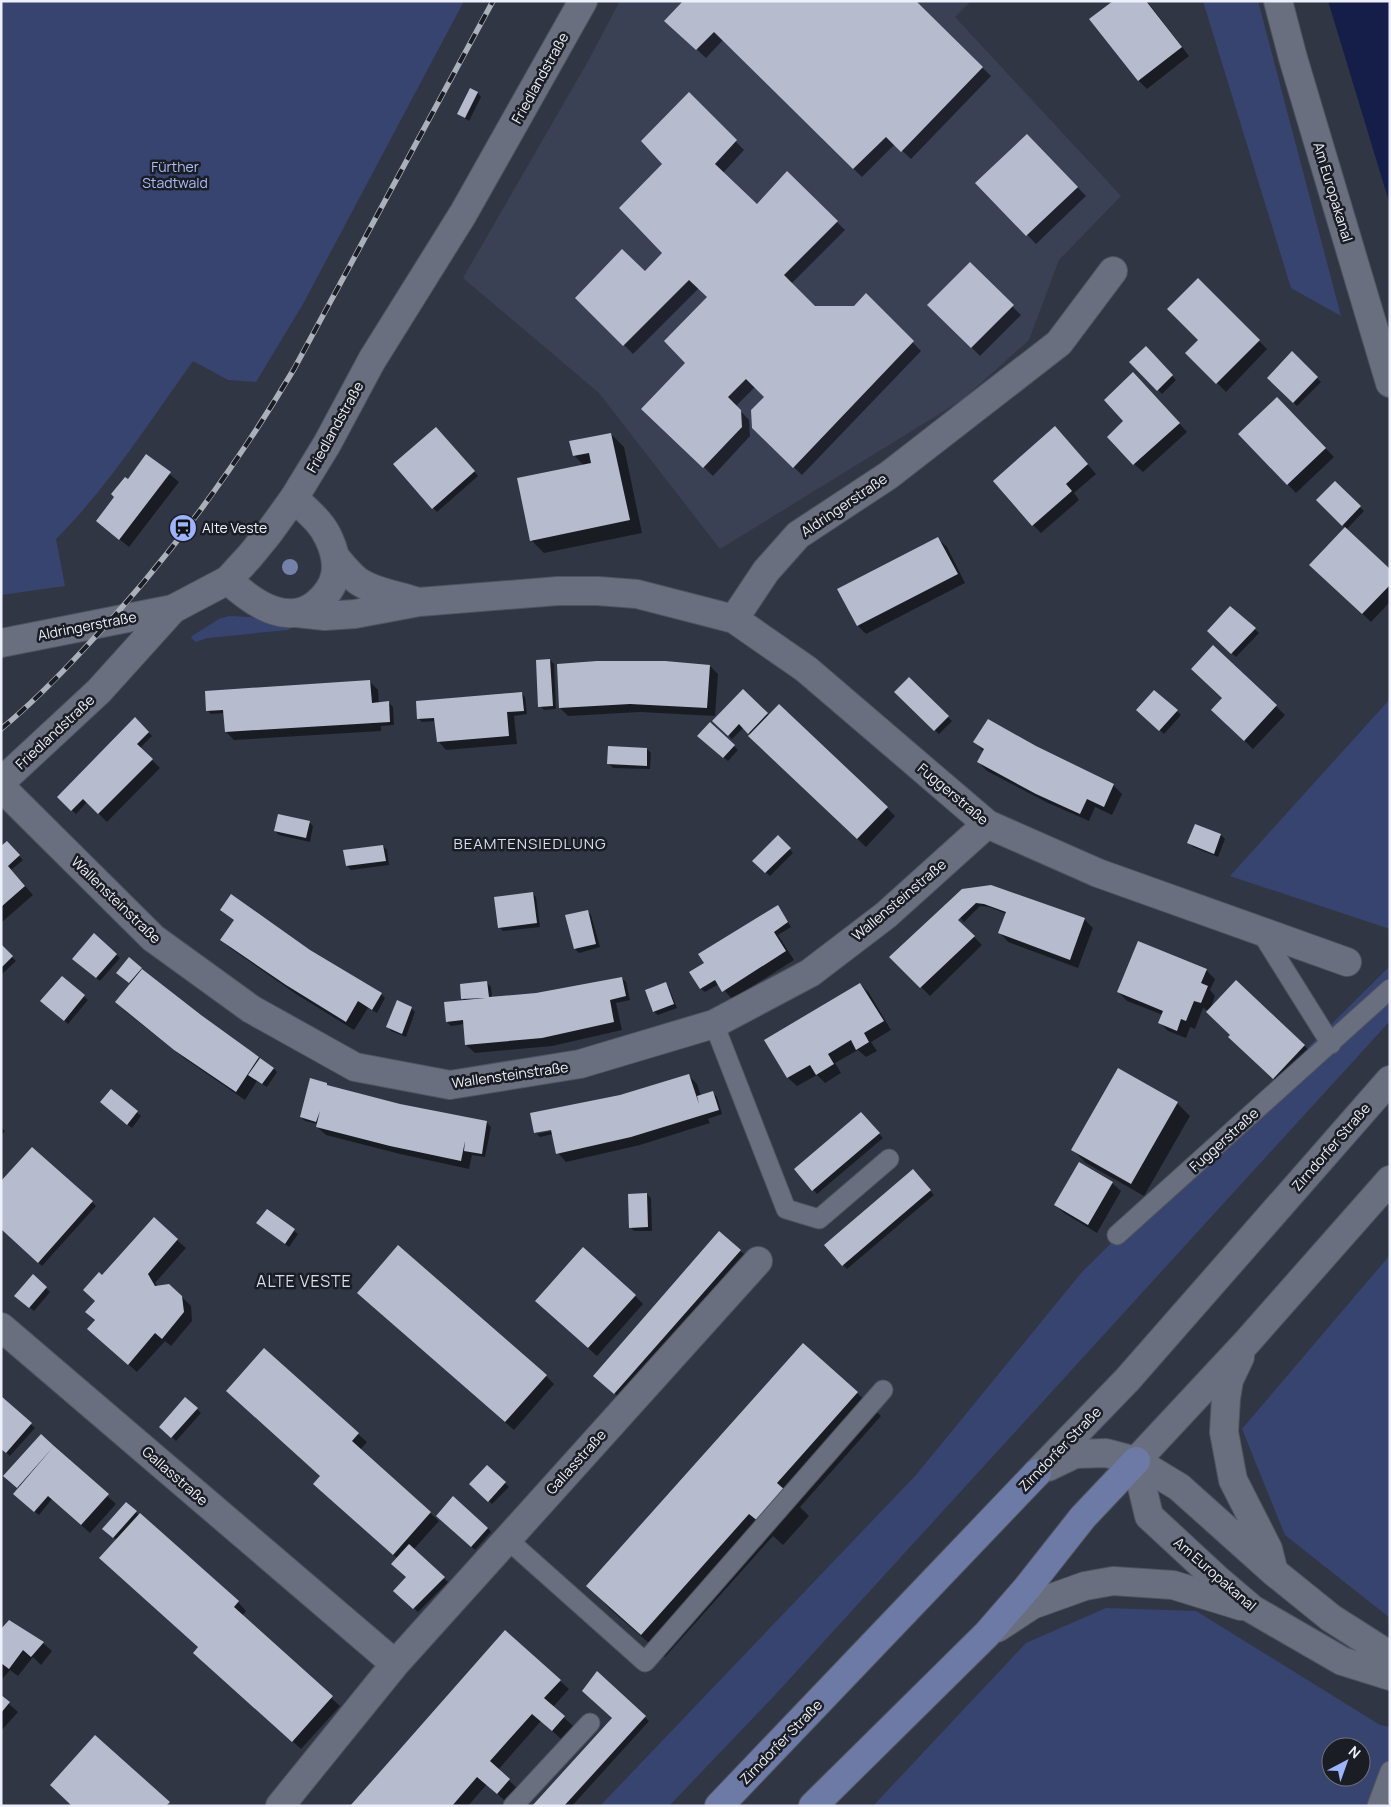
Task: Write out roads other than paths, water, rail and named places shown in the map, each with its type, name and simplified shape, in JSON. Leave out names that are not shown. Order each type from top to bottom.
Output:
[{"type":"main road","points":[[813,1806],[987,1634],[1027,1588],[1083,1517],[1136,1461]]},
{"type":"main road","name":"Zirndorfer Straße","points":[[719,1806],[1037,1473]]},
{"type":"street","name":"Friedlandstraße","points":[[1,782],[99,691],[173,609],[228,580],[268,534],[294,498],[327,444],[372,360],[463,214],[583,1]]},
{"type":"street","name":"Am Europakanal","points":[[1278,1],[1390,383]]},
{"type":"street","name":"Aldringerstraße","points":[[734,619],[766,571],[798,535],[889,474],[1059,343],[1113,271]]},
{"type":"street","points":[[294,498],[317,519],[330,539],[336,558],[336,572],[329,592],[309,609],[297,614]]},
{"type":"street","points":[[336,558],[360,582],[372,588],[419,602]]},
{"type":"street","points":[[228,580],[255,601],[285,613],[297,614],[325,616],[355,614],[419,602],[558,591],[598,591],[637,594],[734,619]]},
{"type":"street","name":"Aldringerstraße","points":[[1,643],[173,609]]},
{"type":"street","name":"Fuggerstraße","points":[[734,619],[806,669],[987,824],[1098,873],[1347,962]]},
{"type":"street","name":"Wallensteinstraße","points":[[1,787],[153,938],[251,1009],[355,1067],[450,1085],[580,1064],[714,1024],[810,973],[886,915],[987,824]]},
{"type":"street","name":"Zirndorfer Straße","points":[[1037,1473],[1127,1380],[1390,1080]]},
{"type":"street","points":[[1136,1461],[1247,1342],[1390,1180]]},
{"type":"street","name":"Gallasstraße","points":[[280,1806],[394,1664],[758,1261]]},
{"type":"street","name":"Gallasstraße","points":[[1,1327],[394,1664]]},
{"type":"street","points":[[1247,1342],[1229,1380],[1224,1432],[1233,1480],[1268,1549],[1274,1572]]},
{"type":"street","points":[[1037,1473],[1075,1454],[1106,1454],[1136,1461],[1179,1487],[1274,1572],[1331,1618],[1378,1648],[1390,1658]]},
{"type":"street","name":"Am Europakanal","points":[[1136,1461],[1138,1475],[1150,1516],[1252,1609],[1342,1661],[1390,1676]]},
{"type":"street","points":[[987,1634],[1032,1605],[1085,1586],[1113,1581],[1173,1585],[1252,1609]]},
{"type":"lane","points":[[1261,932],[1331,1044]]},
{"type":"lane","name":"Fuggerstraße","points":[[1117,1236],[1390,989]]},
{"type":"lane","points":[[714,1024],[786,1209],[819,1220],[889,1159]]},
{"type":"lane","points":[[508,1539],[645,1662],[883,1390]]},
{"type":"lane","points":[[513,1806],[590,1723]]},
{"type":"lane","points":[[1377,1806],[1390,1771]]},
{"type":"railway","points":[[1,729],[33,701],[113,618],[170,550],[247,444],[294,369],[493,1]]},
{"type":"place","name":"Alte Veste","points":[[183,528]]},
{"type":"district","name":"BEAMTENSIEDLUNG","points":[[530,844]]},
{"type":"district","name":"ALTE VESTE","points":[[304,1281]]},
{"type":"park label","name":"Fürther Stadtwald","points":[[175,176]]}]
